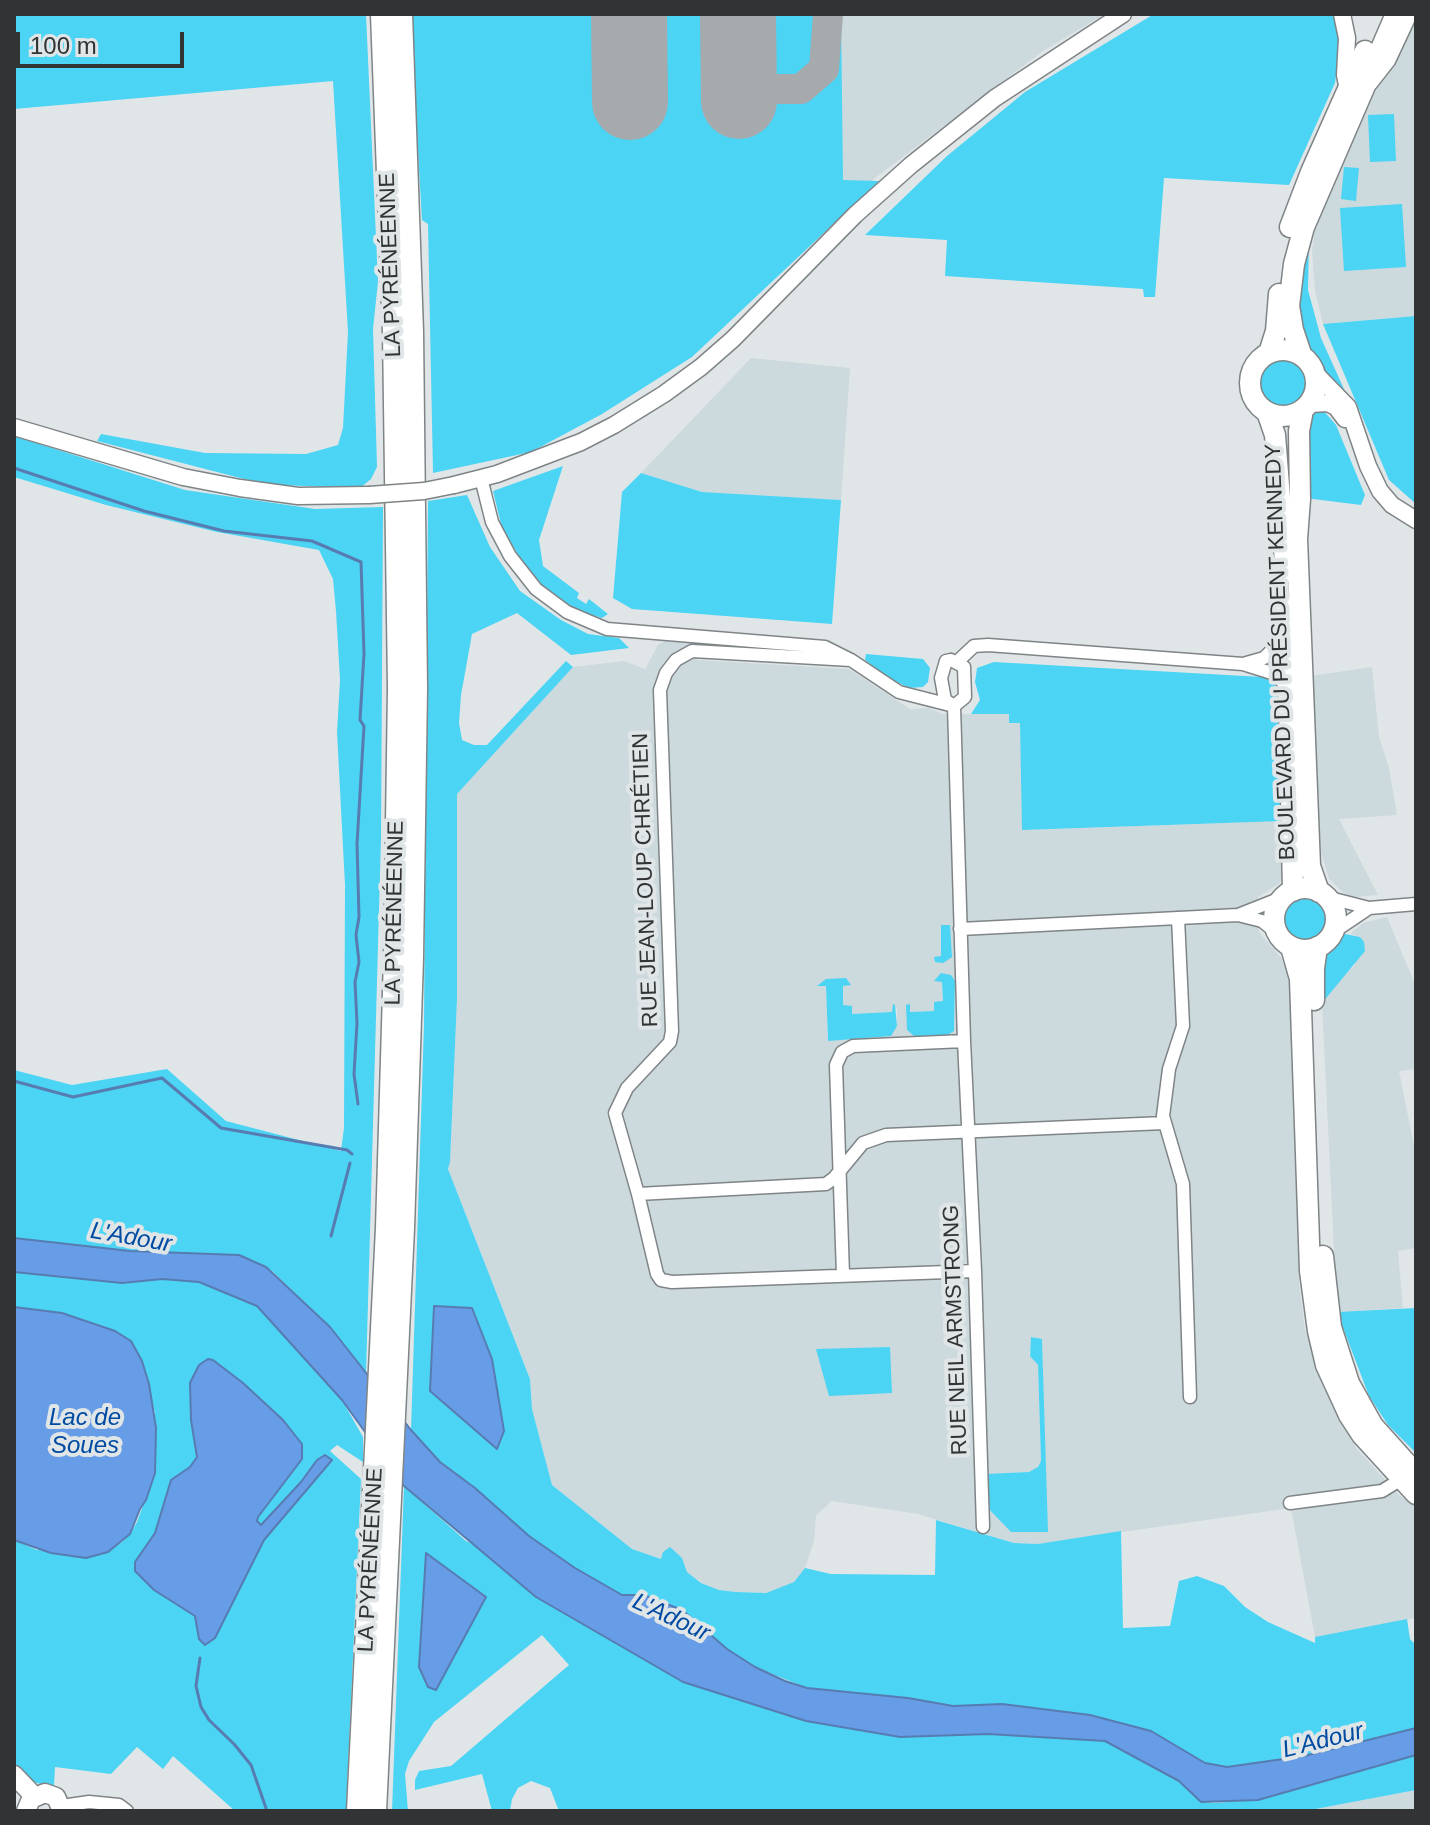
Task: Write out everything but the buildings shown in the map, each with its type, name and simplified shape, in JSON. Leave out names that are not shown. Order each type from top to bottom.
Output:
[{"type":"highway","name":"LA PYRÉNÉENNE","points":[[382,14],[394,332],[399,688],[390,1348]]},
{"type":"highway","name":"LA PYRÉNÉENNE","points":[[375,1811],[383,1500],[412,974],[416,688],[412,332],[401,14]]},
{"type":"highway","name":"LA PYRÉNÉENNE","points":[[358,1811],[383,1500]]},
{"type":"main road","points":[[1301,354],[1289,306],[1294,264],[1304,227],[1382,14]]},
{"type":"main road","points":[[1269,353],[1290,350],[1301,354],[1315,373],[1316,391],[1307,407],[1289,416],[1267,412],[1254,399],[1250,378],[1254,368],[1269,353],[1276,331],[1281,263],[1291,223],[1396,14]]},
{"type":"main road","name":"BOULEVARD DU PRÉSIDENT KENNEDY","points":[[1307,407],[1299,431],[1297,539],[1310,866],[1322,894]]},
{"type":"main road","name":"BOULEVARD DU PRÉSIDENT KENNEDY","points":[[1267,412],[1275,435],[1286,575],[1289,691],[1287,894]]},
{"type":"main road","points":[[1408,1477],[1362,1435],[1349,1415],[1326,1365],[1318,1331],[1310,1271],[1300,979],[1274,924],[1275,910],[1287,894],[1302,888],[1322,894],[1335,913],[1313,985],[1324,1273],[1331,1327],[1339,1357],[1361,1406],[1408,1477],[1416,1494]]},
{"type":"main road","points":[[1284,940],[1300,950],[1325,940]]},
{"type":"main road","points":[[14,1775],[30,1803],[51,1794],[62,1809]]},
{"type":"street","points":[[14,427],[183,477],[298,496],[424,491],[481,478],[581,442],[664,394],[701,367],[911,165],[995,98],[1123,14]]},
{"type":"street","points":[[1342,14],[1347,38],[1345,75],[1355,91],[1379,77],[1411,14]]},
{"type":"street","points":[[1315,373],[1344,400],[1380,491],[1392,505],[1416,520]]},
{"type":"street","points":[[1307,407],[1320,402],[1336,407],[1354,429]]},
{"type":"street","points":[[481,478],[492,522],[510,556],[536,589],[567,612],[607,629],[825,647],[851,660],[899,692],[952,706],[962,702],[965,697],[964,667],[958,661]]},
{"type":"street","points":[[1243,664],[1264,658],[1276,646],[1277,590],[1286,575]]},
{"type":"street","points":[[952,706],[945,700],[941,678],[946,661],[958,661],[974,646],[988,645],[1243,664],[1275,674],[1289,691]]},
{"type":"street","name":"RUE JEAN-LOUP CHRÉTIEN","points":[[638,1194],[615,1113],[627,1088],[670,1042],[672,1031],[660,690],[666,673],[676,660],[692,651],[851,660]]},
{"type":"street","points":[[919,696],[941,678]]},
{"type":"street","name":"RUE NEIL ARMSTRONG","points":[[952,706],[983,1527]]},
{"type":"street","points":[[1238,915],[1287,894]]},
{"type":"street","points":[[1322,894],[1369,908],[1416,904]]},
{"type":"street","points":[[1325,940],[1369,908]]},
{"type":"street","points":[[960,929],[1238,915],[1262,921],[1284,940]]},
{"type":"street","points":[[1178,918],[1183,1026],[1169,1069],[1164,1123],[1183,1184],[1190,1397]]},
{"type":"street","points":[[843,1275],[836,1065],[842,1052],[853,1046],[964,1041]]},
{"type":"street","points":[[975,1271],[661,1280],[638,1194],[826,1184],[840,1172],[851,1154],[874,1138],[1164,1123]]},
{"type":"street","points":[[1290,1503],[1382,1491],[1408,1477]]},
{"type":"street","points":[[62,1809],[89,1802],[119,1805],[127,1811]]},
{"type":"shaded area","points":[[14,14],[366,14],[378,282],[373,329],[377,467],[371,479],[360,488],[277,485],[97,441],[101,434],[205,453],[306,454],[338,445],[343,428],[348,332],[333,81],[14,109]]},
{"type":"shaded area","points":[[410,14],[841,14],[843,180],[879,181],[692,357],[602,414],[531,452],[433,473],[428,224],[422,220]]},
{"type":"shaded area","points":[[462,14],[1105,14],[1043,51],[875,178],[720,318]]},
{"type":"shaded area","points":[[1154,14],[1333,14],[1341,41],[1335,83],[1289,185],[1164,178],[1155,297],[1144,297],[1143,289],[945,276],[947,240],[865,235],[947,156],[1025,92]]},
{"type":"shaded area","points":[[1406,14],[1416,14],[1416,316],[1323,324],[1315,291],[1312,252],[1315,230]]},
{"type":"shaded area","points":[[1394,114],[1396,161],[1370,162],[1368,115]]},
{"type":"shaded area","points":[[1344,167],[1359,168],[1356,201],[1341,199]]},
{"type":"shaded area","points":[[1402,204],[1406,267],[1344,271],[1340,208]]},
{"type":"shaded area","points":[[1309,240],[1308,290],[1321,338],[1348,398],[1302,343],[1295,306]]},
{"type":"shaded area","points":[[1416,316],[1416,504],[1389,480],[1323,324]]},
{"type":"shaded area","points":[[751,358],[850,368],[841,500],[702,492],[641,473]]},
{"type":"shaded area","points":[[1282,360],[1298,367],[1305,383],[1298,399],[1282,406],[1266,399],[1259,383],[1266,367]]},
{"type":"shaded area","points":[[1322,409],[1336,425],[1365,495],[1361,505],[1305,498],[1309,417]]},
{"type":"shaded area","points":[[14,436],[185,490],[315,509],[383,507],[381,838],[366,1375],[330,1327],[272,1271],[239,1255],[130,1251],[14,1238],[14,1070],[72,1085],[167,1069],[226,1121],[341,1151],[344,1128],[345,885],[337,732],[340,680],[336,611],[333,579],[319,550],[217,532],[106,505],[14,477]]},
{"type":"shaded area","points":[[563,466],[539,540],[543,566],[579,593],[577,598],[586,604],[589,599],[608,614],[602,618],[576,610],[541,584],[522,561],[502,528],[493,491]]},
{"type":"shaded area","points":[[641,473],[702,492],[841,500],[832,624],[632,609],[613,598],[622,492]]},
{"type":"shaded area","points":[[467,495],[490,547],[520,591],[561,620],[588,634],[619,638],[629,648],[571,655],[517,613],[472,634],[461,695],[459,723],[462,740],[474,745],[487,745],[566,661],[573,667],[457,794],[457,999],[448,1169],[530,1379],[532,1409],[552,1485],[632,1549],[661,1559],[663,1552],[670,1547],[682,1558],[687,1572],[701,1583],[736,1592],[766,1593],[794,1582],[805,1568],[831,1574],[935,1575],[936,1520],[1014,1543],[1038,1544],[1121,1531],[1123,1628],[1170,1626],[1179,1581],[1197,1576],[1224,1586],[1245,1607],[1268,1622],[1315,1643],[1315,1637],[1407,1619],[1410,1639],[1416,1645],[1414,1729],[1304,1756],[1227,1767],[1205,1763],[1150,1731],[1090,1715],[1002,1704],[953,1706],[908,1698],[807,1688],[755,1667],[727,1649],[682,1610],[644,1595],[622,1595],[575,1568],[529,1536],[441,1462],[411,1430],[424,1025],[428,501]]},
{"type":"shaded area","points":[[666,640],[697,642],[697,660],[849,669],[910,709],[929,708],[942,714],[1009,714],[1020,722],[1023,830],[1283,821],[1284,869],[1280,883],[1258,897],[1259,932],[1282,959],[1289,976],[1299,1283],[1305,1330],[1331,1403],[1357,1449],[1399,1495],[1416,1506],[1416,1618],[1315,1637],[1291,1508],[1038,1544],[1014,1543],[918,1514],[832,1501],[816,1515],[814,1541],[805,1568],[794,1582],[766,1593],[719,1590],[687,1572],[682,1558],[661,1559],[632,1549],[552,1485],[532,1409],[530,1378],[448,1169],[457,999],[457,794],[573,667],[624,661],[645,669],[658,645]],"holes":[[[942,981],[955,981],[954,1031],[914,1036],[907,1030],[909,1005],[910,1012],[934,1011],[943,1002]],[[843,985],[843,1006],[852,1014],[893,1012],[897,1007],[897,1026],[828,1041],[826,986]],[[1032,1337],[1042,1339],[1047,1532],[986,1474],[1029,1472],[1041,1461],[1038,1365],[1029,1354]]]},
{"type":"shaded area","points":[[866,654],[923,659],[930,668],[928,682],[923,687],[909,688],[865,660]]},
{"type":"shaded area","points":[[994,662],[1263,677],[1274,683],[1280,695],[1283,821],[1022,830],[1020,723],[1009,723],[1009,714],[971,714],[980,700],[975,682],[977,668]]},
{"type":"shaded area","points":[[1372,667],[1379,737],[1389,768],[1397,815],[1339,819],[1378,895],[1356,897],[1345,894],[1329,879],[1321,852],[1310,676]]},
{"type":"shaded area","points":[[1305,897],[1321,904],[1328,920],[1321,936],[1305,943],[1289,936],[1282,920],[1289,904]]},
{"type":"shaded area","points":[[1387,917],[1416,987],[1416,1069],[1399,1071],[1416,1156],[1416,1248],[1398,1251],[1403,1308],[1337,1312],[1322,1003],[1334,984],[1354,966],[1360,937],[1350,934],[1363,923]]},
{"type":"shaded area","points":[[941,925],[950,925],[952,957],[943,963],[935,962],[934,957],[941,956]]},
{"type":"shaded area","points":[[1345,934],[1360,937],[1365,951],[1322,1003],[1322,964],[1338,938]]},
{"type":"shaded area","points":[[941,973],[951,975],[955,981],[954,1031],[946,1036],[914,1036],[907,1030],[906,1005],[910,1004],[910,1012],[934,1011],[934,1002],[943,1001],[942,982],[934,981]]},
{"type":"shaded area","points":[[846,978],[851,985],[843,986],[843,1005],[852,1006],[852,1014],[892,1012],[895,1005],[897,1026],[891,1036],[828,1041],[826,986],[817,986],[826,979]]},
{"type":"shaded area","points":[[14,1272],[122,1283],[162,1279],[199,1282],[257,1306],[342,1400],[363,1437],[363,1462],[337,1445],[330,1451],[361,1479],[346,1811],[235,1811],[173,1756],[163,1769],[137,1747],[111,1774],[55,1767],[54,1786],[36,1783],[14,1766],[14,1540],[37,1550],[108,1552],[122,1542],[137,1522],[155,1473],[155,1413],[142,1361],[131,1341],[115,1331],[62,1313],[14,1307]],"holes":[[[212,1360],[264,1402],[302,1444],[302,1459],[258,1517],[261,1525],[317,1460],[332,1460],[264,1540],[215,1638],[190,1610],[135,1562],[155,1533],[171,1480],[190,1467],[197,1457],[191,1420],[190,1383]]]},
{"type":"shaded area","points":[[1416,1308],[1416,1453],[1388,1425],[1369,1396],[1337,1312]]},
{"type":"shaded area","points":[[1031,1337],[1042,1339],[1048,1532],[1011,1532],[986,1506],[985,1474],[1029,1472],[1041,1461],[1038,1365],[1030,1356]]},
{"type":"shaded area","points":[[890,1347],[892,1393],[829,1396],[816,1349]]},
{"type":"shaded area","points":[[404,1486],[466,1541],[900,1737],[988,1734],[1105,1741],[1179,1781],[1201,1802],[1214,1803],[1258,1800],[1416,1755],[1416,1790],[1305,1811],[559,1811],[550,1788],[531,1781],[518,1788],[510,1811],[492,1811],[482,1774],[415,1790],[419,1771],[451,1766],[569,1665],[542,1635],[434,1722],[409,1761],[405,1774],[408,1811],[392,1811]]},
{"type":"shaded area","points":[[1416,1790],[1416,1811],[1306,1811]]},
{"type":"water","name":"L'Adour","points":[[14,1238],[130,1251],[239,1255],[266,1267],[330,1327],[440,1462],[529,1536],[622,1595],[644,1595],[682,1610],[727,1649],[785,1681],[807,1688],[908,1698],[953,1706],[1002,1704],[1090,1715],[1151,1731],[1205,1763],[1227,1767],[1304,1756],[1416,1728],[1416,1755],[1258,1800],[1201,1802],[1179,1781],[1105,1741],[988,1734],[900,1737],[806,1721],[683,1682],[536,1597],[404,1486],[342,1400],[257,1306],[199,1282],[162,1279],[122,1283],[14,1272]]},
{"type":"water","points":[[434,1306],[472,1308],[492,1359],[504,1431],[497,1449],[430,1391]]},
{"type":"water","name":"Lac de Soues","points":[[14,1307],[62,1313],[115,1331],[131,1341],[142,1361],[156,1428],[155,1473],[130,1534],[108,1552],[86,1558],[51,1553],[14,1540]]},
{"type":"water","points":[[208,1359],[243,1383],[283,1420],[302,1444],[302,1459],[258,1517],[261,1525],[317,1460],[325,1455],[332,1460],[264,1540],[215,1638],[205,1645],[199,1639],[195,1616],[154,1590],[135,1571],[135,1562],[155,1533],[171,1480],[190,1467],[197,1457],[191,1420],[190,1383],[199,1365]]},
{"type":"water","points":[[426,1553],[486,1597],[436,1690],[428,1687],[419,1667]]},
{"type":"waterway","points":[[14,468],[144,511],[224,531],[312,541],[361,562],[364,654],[360,720],[364,726],[357,844],[359,917],[356,935],[359,962],[355,982],[357,1023],[354,1074],[358,1104]]},
{"type":"waterway","points":[[14,1081],[73,1097],[162,1078],[221,1128],[347,1150],[352,1154]]},
{"type":"waterway","points":[[331,1236],[350,1163]]},
{"type":"waterway","points":[[200,1658],[196,1686],[201,1707],[209,1720],[251,1765],[267,1811]]},
{"type":"taxiway","points":[[748,89],[801,89],[824,69],[828,14]]},
{"type":"runway","points":[[629,14],[630,102]]},
{"type":"runway","points":[[738,14],[739,101]]}]
